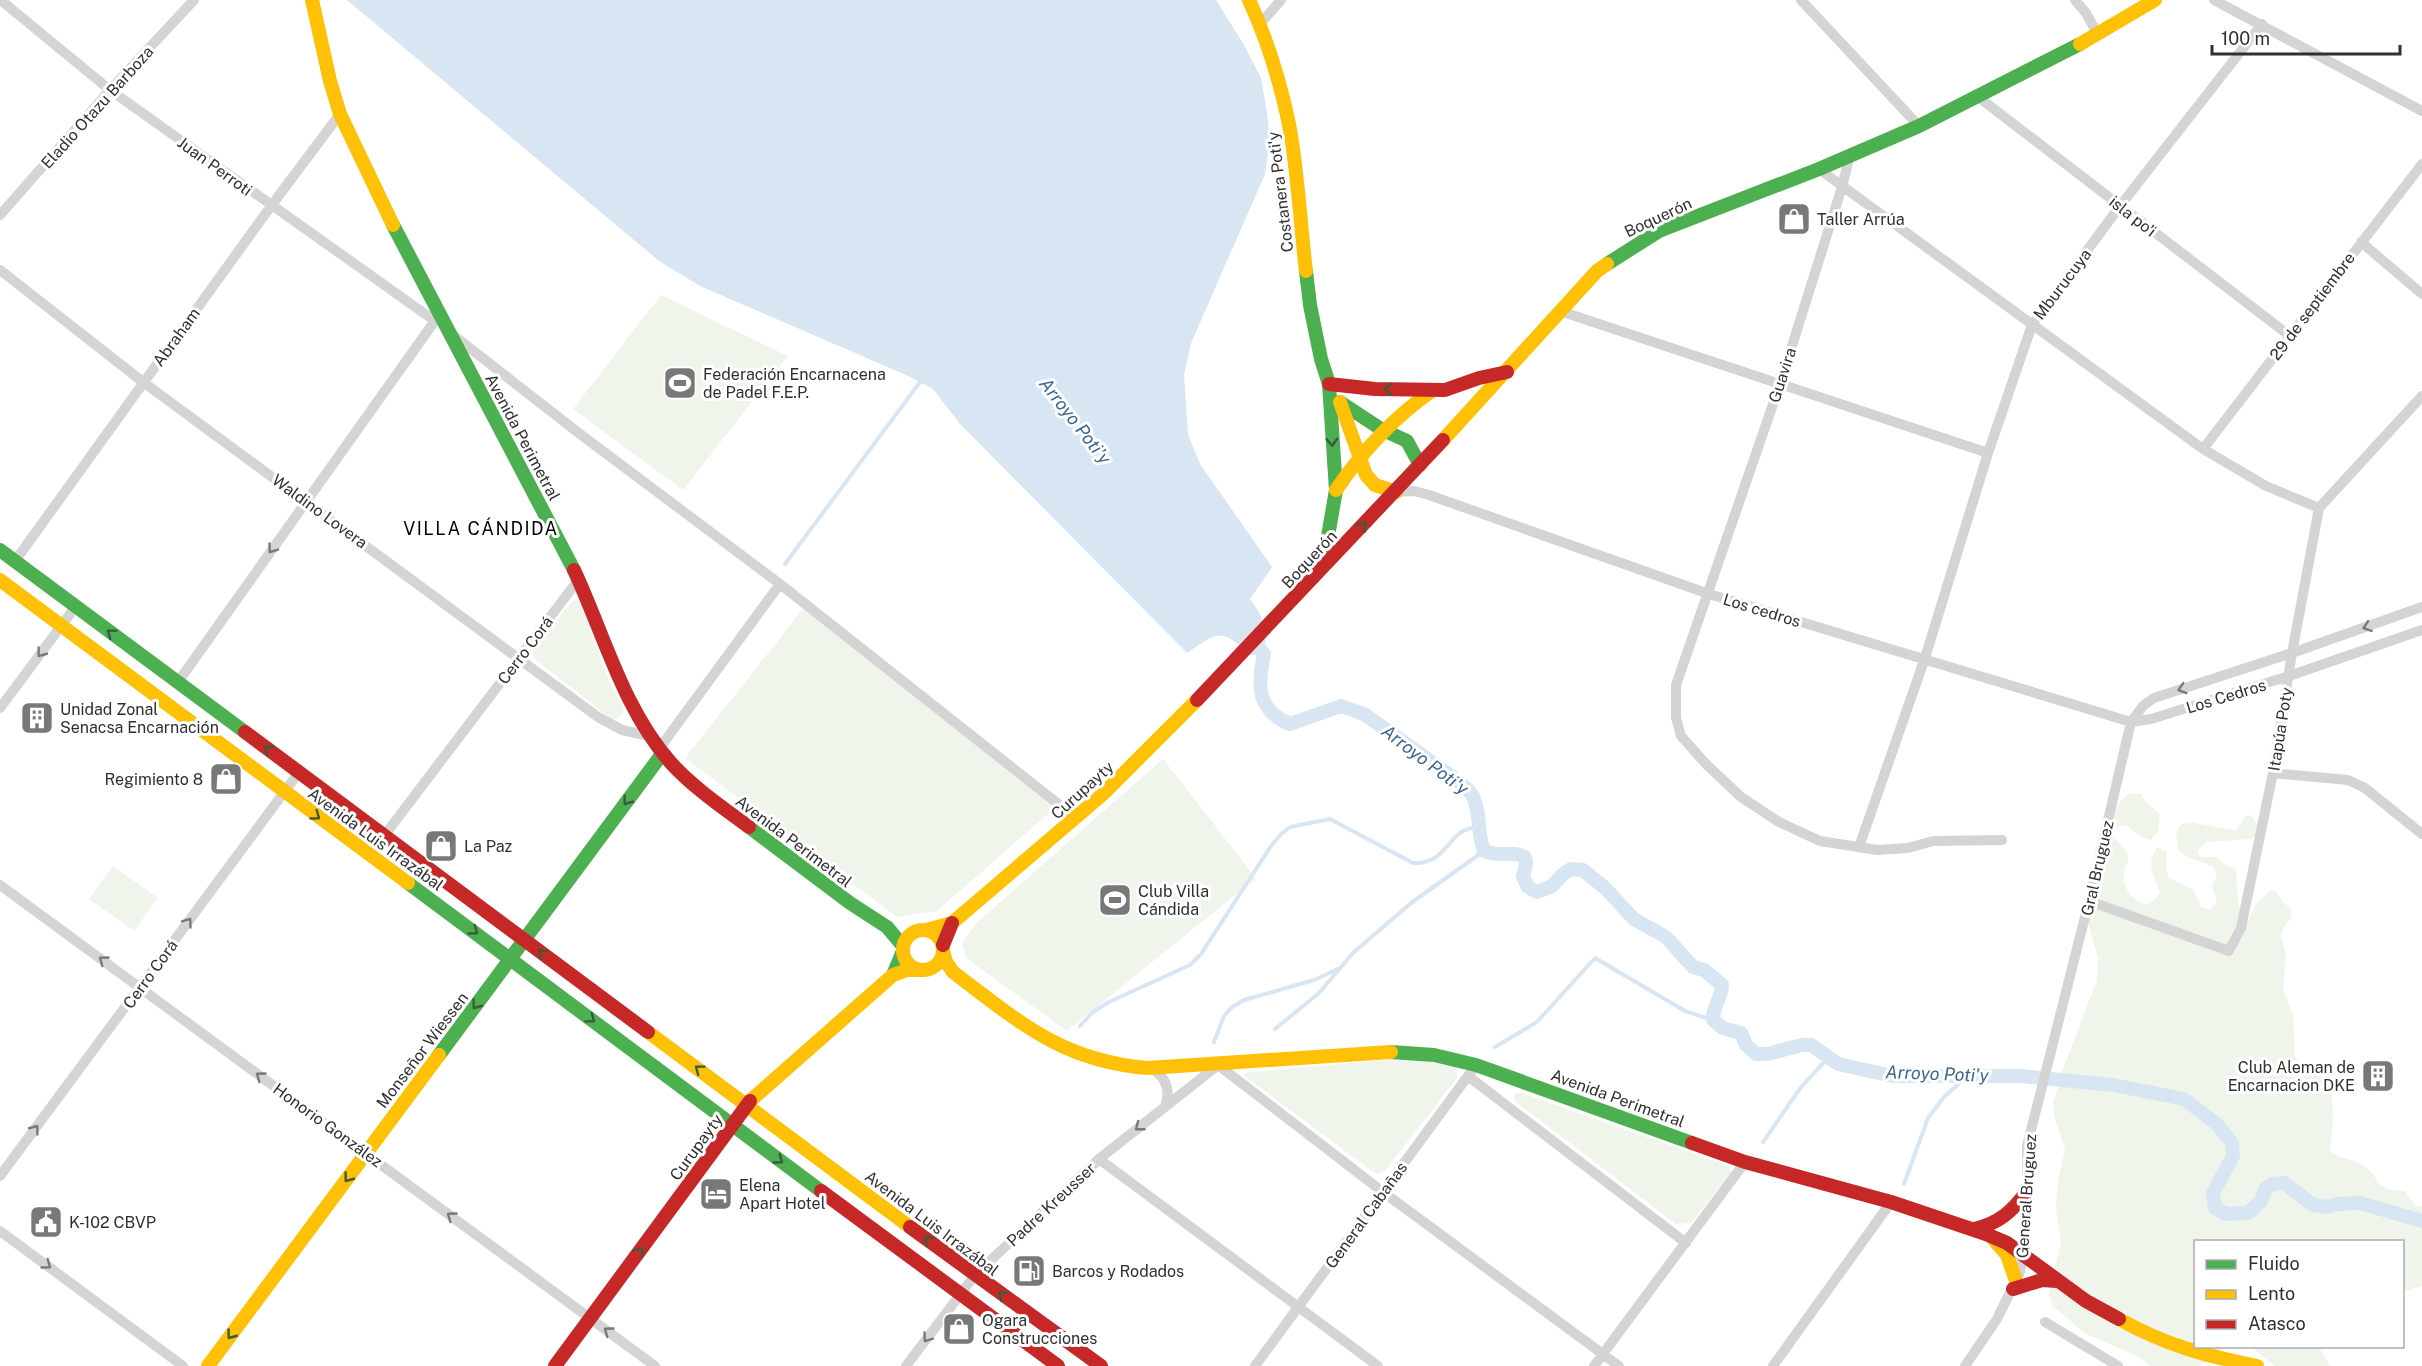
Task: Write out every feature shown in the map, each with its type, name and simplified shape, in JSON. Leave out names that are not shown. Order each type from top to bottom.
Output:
[{"type":"main road","name":"Avenida Perimetral","points":[[312,0],[340,114],[437,318],[448,331],[579,579],[616,675],[649,736],[694,786],[858,909],[889,929],[899,938],[908,964],[924,970]]},
{"type":"main road","name":"Costanera Poti'y","points":[[1249,0],[1260,24],[1278,79],[1289,125],[1310,305],[1329,384],[1336,490],[1334,516],[1322,568]]},
{"type":"main road","name":"Boquerón","points":[[1224,670],[1396,492],[1597,271],[1629,248],[1659,231],[1819,169],[1919,126],[2098,35],[2155,0]]},
{"type":"main road","points":[[1329,384],[1375,389],[1445,390],[1479,378],[1507,372]]},
{"type":"main road","points":[[1336,490],[1358,457],[1382,429],[1405,409],[1433,390]]},
{"type":"main road","points":[[1340,402],[1382,429],[1407,441],[1420,465]]},
{"type":"main road","points":[[1340,402],[1358,457],[1370,480],[1382,489],[1396,492]]},
{"type":"main road","name":"Avenida Luis Irrazábal","points":[[0,550],[975,1275],[1101,1366]]},
{"type":"main road","name":"Avenida Luis Irrazábal","points":[[0,580],[1058,1366]]},
{"type":"main road","name":"Curupayty","points":[[920,931],[952,923],[1076,818],[1127,771],[1224,670]]},
{"type":"main road","name":"Monseñor Wiessen","points":[[208,1366],[525,940],[661,752]]},
{"type":"main road","name":"Curupayty","points":[[943,948],[952,923]]},
{"type":"main road","name":"Avenida Perimetral","points":[[889,929],[920,931]]},
{"type":"main road","points":[[903,949],[905,941],[920,931],[937,935],[946,962],[953,972]]},
{"type":"main road","points":[[924,970],[939,963],[943,948]]},
{"type":"main road","name":"Curupayty","points":[[555,1366],[746,1104],[893,975],[903,949]]},
{"type":"main road","points":[[893,975],[907,970],[953,972]]},
{"type":"main road","name":"Avenida Perimetral","points":[[953,972],[1065,1051],[1103,1064],[1128,1068],[1151,1068],[1402,1051],[1434,1054],[1472,1071],[1745,1161],[1891,1202],[2007,1242],[2057,1281],[2122,1322],[2201,1361],[2257,1366]]},
{"type":"main road","points":[[2027,1191],[2007,1215],[1980,1232],[2007,1255],[2015,1285],[2042,1280],[2057,1281]]},
{"type":"street","name":"Eladio Otazu Barboza","points":[[0,215],[110,90],[194,0]]},
{"type":"street","points":[[1260,24],[1281,0]]},
{"type":"street","points":[[1801,0],[1919,126]]},
{"type":"street","points":[[2075,0],[2086,13],[2098,35]]},
{"type":"street","points":[[2214,0],[2422,111]]},
{"type":"street","name":"Juan Perroti","points":[[2,2],[110,90],[271,206],[437,318]]},
{"type":"street","name":"Mburucuya","points":[[1859,847],[1925,658],[1988,453],[2032,325],[2120,206],[2262,24]]},
{"type":"street","name":"isla po'i","points":[[1977,96],[2290,336]]},
{"type":"street","name":"Abraham","points":[[15,561],[340,114]]},
{"type":"street","name":"Guavira","points":[[1850,155],[1780,384],[1676,685],[1676,718],[1681,736],[1706,764],[1741,797],[1779,822],[1820,841],[1877,850],[1908,848],[1933,841],[2002,840]]},
{"type":"street","name":"29 de septiembre","points":[[2203,449],[2422,164]]},
{"type":"street","points":[[1819,169],[2203,449],[2266,486],[2319,508],[2422,396]]},
{"type":"street","points":[[2361,242],[2422,294]]},
{"type":"street","name":"Waldino Lovera","points":[[0,270],[143,382],[598,717],[622,730],[649,736]]},
{"type":"street","points":[[1560,311],[1988,453]]},
{"type":"street","points":[[178,682],[437,318]]},
{"type":"street","points":[[448,331],[580,434],[780,584],[1076,818]]},
{"type":"street","points":[[1329,384],[1340,402]]},
{"type":"street","name":"Los cedros","points":[[1396,492],[1414,491],[1429,495],[1708,594],[2131,722]]},
{"type":"street","name":"Itapúa Poty","points":[[2089,901],[2229,951],[2241,928],[2273,773],[2292,653],[2319,508]]},
{"type":"street","name":"Cerro Corá","points":[[384,836],[579,579]]},
{"type":"street","points":[[661,752],[780,584]]},
{"type":"street","points":[[0,708],[76,606]]},
{"type":"street","points":[[2131,722],[2143,706],[2154,698],[2422,607]]},
{"type":"street","name":"Los Cedros","points":[[2131,722],[2151,719],[2289,676],[2422,630]]},
{"type":"street","name":"Gral Bruguez","points":[[2062,1014],[2131,722]]},
{"type":"street","name":"Cerro Corá","points":[[0,1176],[299,772]]},
{"type":"street","points":[[2273,773],[2348,780],[2365,788],[2422,834]]},
{"type":"street","name":"Honorio González","points":[[0,885],[655,1366]]},
{"type":"street","name":"General Bruguez","points":[[1965,1366],[1997,1319],[2015,1285],[2023,1253],[2027,1191],[2026,1156],[2033,1115],[2062,1014]]},
{"type":"street","points":[[1218,1065],[1383,1192],[1619,1366]]},
{"type":"street","name":"Padre Kreusser","points":[[906,1366],[975,1275],[1099,1159],[1218,1065]]},
{"type":"street","points":[[1151,1068],[1161,1076],[1167,1087],[1168,1098],[1165,1107]]},
{"type":"street","points":[[1472,1071],[1686,1243]]},
{"type":"street","name":"General Cabañas","points":[[1255,1366],[1472,1071]]},
{"type":"street","points":[[1099,1159],[1378,1366]]},
{"type":"street","points":[[1594,1366],[1745,1161]]},
{"type":"street","points":[[1773,1366],[1891,1202]]},
{"type":"street","points":[[0,1231],[183,1366]]},
{"type":"street","points":[[2045,1322],[2118,1366]]},
{"type":"shaded area","name":"Federación Encarnacena de Padel F.E.P.","points":[[661,295],[788,356],[683,490],[573,409]]},
{"type":"shaded area","points":[[574,599],[581,602],[609,681],[624,709],[623,714],[615,719],[610,718],[537,661],[532,654],[535,646]]},
{"type":"shaded area","points":[[806,605],[1057,806],[937,911],[897,917],[685,758]]},
{"type":"shaded area","name":"Club Villa Cándida","points":[[1163,759],[1256,878],[1067,1031],[966,958],[962,944],[976,923]]},
{"type":"shaded area","points":[[2131,793],[2141,794],[2145,801],[2160,814],[2158,832],[2151,840],[2141,837],[2126,825],[2116,828],[2113,837],[2128,855],[2124,874],[2125,886],[2135,899],[2146,905],[2154,901],[2160,892],[2151,865],[2157,848],[2167,851],[2166,869],[2169,878],[2194,890],[2201,907],[2210,909],[2217,903],[2212,885],[2217,876],[2214,867],[2187,857],[2179,851],[2176,833],[2180,825],[2189,822],[2232,830],[2237,829],[2245,816],[2250,815],[2259,826],[2255,836],[2251,839],[2206,842],[2199,849],[2198,854],[2202,857],[2216,857],[2236,870],[2238,900],[2244,921],[2249,920],[2255,905],[2270,891],[2275,891],[2292,909],[2291,918],[2284,926],[2281,936],[2286,954],[2283,988],[2293,1015],[2295,1057],[2299,1062],[2319,1068],[2330,1087],[2333,1109],[2330,1150],[2338,1156],[2361,1164],[2382,1186],[2405,1191],[2416,1206],[2422,1207],[2422,1286],[2404,1292],[2404,1240],[2194,1240],[2194,1348],[2222,1348],[2211,1359],[2199,1366],[2151,1366],[2135,1355],[2084,1333],[2052,1305],[2049,1295],[2061,1242],[2056,1208],[2058,1180],[2065,1150],[2054,1115],[2053,1104],[2063,1069],[2097,980],[2098,959],[2087,919],[2112,813],[2123,798]]},
{"type":"shaded area","points":[[113,866],[158,898],[134,931],[89,899]]},
{"type":"shaded area","points":[[1410,1058],[1455,1067],[1457,1078],[1385,1171],[1376,1174],[1243,1075],[1248,1072]]},
{"type":"shaded area","points":[[1516,1093],[1522,1093],[1729,1166],[1731,1172],[1692,1222],[1676,1224],[1516,1102],[1514,1097]]},
{"type":"shaded area","points":[[2252,1348],[2320,1348],[2330,1366],[2275,1366]]},
{"type":"water","points":[[347,0],[1216,0],[1261,78],[1270,143],[1265,174],[1191,343],[1184,375],[1188,435],[1200,464],[1272,567],[1250,599],[1264,625],[1264,654],[1251,655],[1233,640],[1220,636],[1207,640],[1187,653],[960,424],[933,389],[906,375],[700,286],[659,261]]},
{"type":"waterway","points":[[785,564],[920,382]]},
{"type":"waterway","name":"Arroyo Poti'y","points":[[1254,642],[1264,654],[1260,687],[1265,704],[1271,712],[1290,724],[1341,706],[1364,714],[1468,790],[1476,805],[1484,851],[1525,857],[1523,877],[1528,887],[1537,892],[1552,886],[1571,869],[1583,870],[1605,888],[1634,919],[1666,937],[1693,967],[1704,970],[1722,985],[1713,1020],[1723,1028],[1741,1033],[1746,1045],[1756,1054],[1811,1045],[1838,1064],[1893,1076],[2021,1076],[2113,1085],[2184,1099],[2217,1124],[2232,1143],[2233,1156],[2213,1193],[2215,1208],[2226,1214],[2248,1213],[2261,1201],[2266,1188],[2273,1184],[2284,1183],[2313,1205],[2327,1207],[2360,1203],[2422,1221]]},
{"type":"waterway","points":[[1080,1026],[1093,1012],[1109,1002],[1190,965],[1201,954],[1271,846],[1290,827],[1330,819],[1413,863],[1422,863],[1435,858],[1460,833],[1478,826]]},
{"type":"waterway","points":[[1275,1029],[1319,993],[1353,953],[1411,903],[1484,851]]},
{"type":"waterway","points":[[1495,1047],[1537,1022],[1595,958],[1685,1011],[1713,1020]]},
{"type":"waterway","points":[[1214,1042],[1224,1016],[1232,1007],[1244,1000],[1314,980],[1338,969]]},
{"type":"waterway","points":[[1763,1142],[1801,1087],[1828,1058]]},
{"type":"waterway","points":[[1904,1184],[1928,1118],[1944,1097],[1966,1077]]},
{"type":"traffic: fast","points":[[1607,264],[1659,231],[1819,169],[1919,126],[2080,44]]},
{"type":"traffic: fast","points":[[393,225],[574,570]]},
{"type":"traffic: fast","points":[[1306,271],[1310,305],[1321,359],[1329,384],[1336,490],[1323,565]]},
{"type":"traffic: fast","points":[[1340,402],[1381,429],[1407,441],[1420,465]]},
{"type":"traffic: fast","points":[[0,550],[245,732]]},
{"type":"traffic: fast","points":[[439,1055],[662,754]]},
{"type":"traffic: fast","points":[[749,827],[850,903],[887,927],[903,946]]},
{"type":"traffic: fast","points":[[408,883],[821,1191]]},
{"type":"traffic: fast","points":[[893,975],[903,951]]},
{"type":"traffic: fast","points":[[1391,1052],[1434,1055],[1476,1065],[1692,1143]]},
{"type":"traffic: slow","points":[[312,0],[330,81],[340,114],[393,225]]},
{"type":"traffic: slow","points":[[1249,0],[1272,60],[1289,124],[1306,271]]},
{"type":"traffic: slow","points":[[2080,44],[2155,0]]},
{"type":"traffic: slow","points":[[1443,440],[1597,271],[1607,264]]},
{"type":"traffic: slow","points":[[1336,490],[1357,461],[1380,436],[1433,390]]},
{"type":"traffic: slow","points":[[1340,402],[1366,475],[1375,485],[1396,492]]},
{"type":"traffic: slow","points":[[0,580],[408,883]]},
{"type":"traffic: slow","points":[[926,930],[952,923],[1103,794],[1197,700]]},
{"type":"traffic: slow","points":[[923,930],[931,931],[937,936],[942,942],[943,950],[942,958],[937,964],[931,969],[923,970],[915,969],[909,964],[904,958],[903,950],[904,942],[909,936],[915,931],[923,930]]},
{"type":"traffic: slow","points":[[943,951],[946,962],[953,972],[1021,1023],[1066,1048],[1118,1064],[1148,1068],[1391,1052]]},
{"type":"traffic: slow","points":[[750,1101],[893,975],[907,970],[920,970]]},
{"type":"traffic: slow","points":[[648,1032],[910,1227]]},
{"type":"traffic: slow","points":[[208,1366],[439,1055]]},
{"type":"traffic: slow","points":[[1994,1240],[2007,1255],[2016,1281]]},
{"type":"traffic: slow","points":[[2119,1319],[2186,1349],[2257,1366]]},
{"type":"traffic: jam","points":[[1329,384],[1375,389],[1445,390],[1479,378],[1507,372]]},
{"type":"traffic: jam","points":[[1197,700],[1443,440]]},
{"type":"traffic: jam","points":[[574,570],[627,695],[654,742],[689,781],[749,827]]},
{"type":"traffic: jam","points":[[245,732],[648,1032]]},
{"type":"traffic: jam","points":[[943,945],[952,923]]},
{"type":"traffic: jam","points":[[555,1366],[750,1101]]},
{"type":"traffic: jam","points":[[1692,1143],[1745,1162],[1891,1202],[1986,1234],[2007,1243],[2086,1301],[2119,1319]]},
{"type":"traffic: jam","points":[[821,1191],[1058,1366]]},
{"type":"traffic: jam","points":[[1974,1229],[2004,1216],[2027,1191]]},
{"type":"traffic: jam","points":[[910,1227],[1101,1366]]},
{"type":"traffic: jam","points":[[2013,1289],[2042,1280],[2057,1281]]},
{"type":"place","name":"Taller Arrúa","points":[[1794,219]]},
{"type":"place","name":"Federación Encarnacena de Padel F.E.P.","points":[[680,383]]},
{"type":"place","name":"Unidad Zonal Senacsa Encarnación","points":[[37,718]]},
{"type":"place","name":"Regimiento 8","points":[[226,779]]},
{"type":"place","name":"La Paz","points":[[441,846]]},
{"type":"place","name":"Club Villa Cándida","points":[[1115,900]]},
{"type":"place","name":"Club Aleman de Encarnacion DKE","points":[[2378,1076]]},
{"type":"place","name":"Elena Apart Hotel","points":[[716,1194]]},
{"type":"place","name":"K-102 CBVP","points":[[46,1222]]},
{"type":"place","name":"Barcos y Rodados","points":[[1029,1271]]},
{"type":"place","name":"Ogara Construcciones","points":[[959,1329]]},
{"type":"district","name":"VILLA CÁNDIDA","points":[[481,529]]}]
